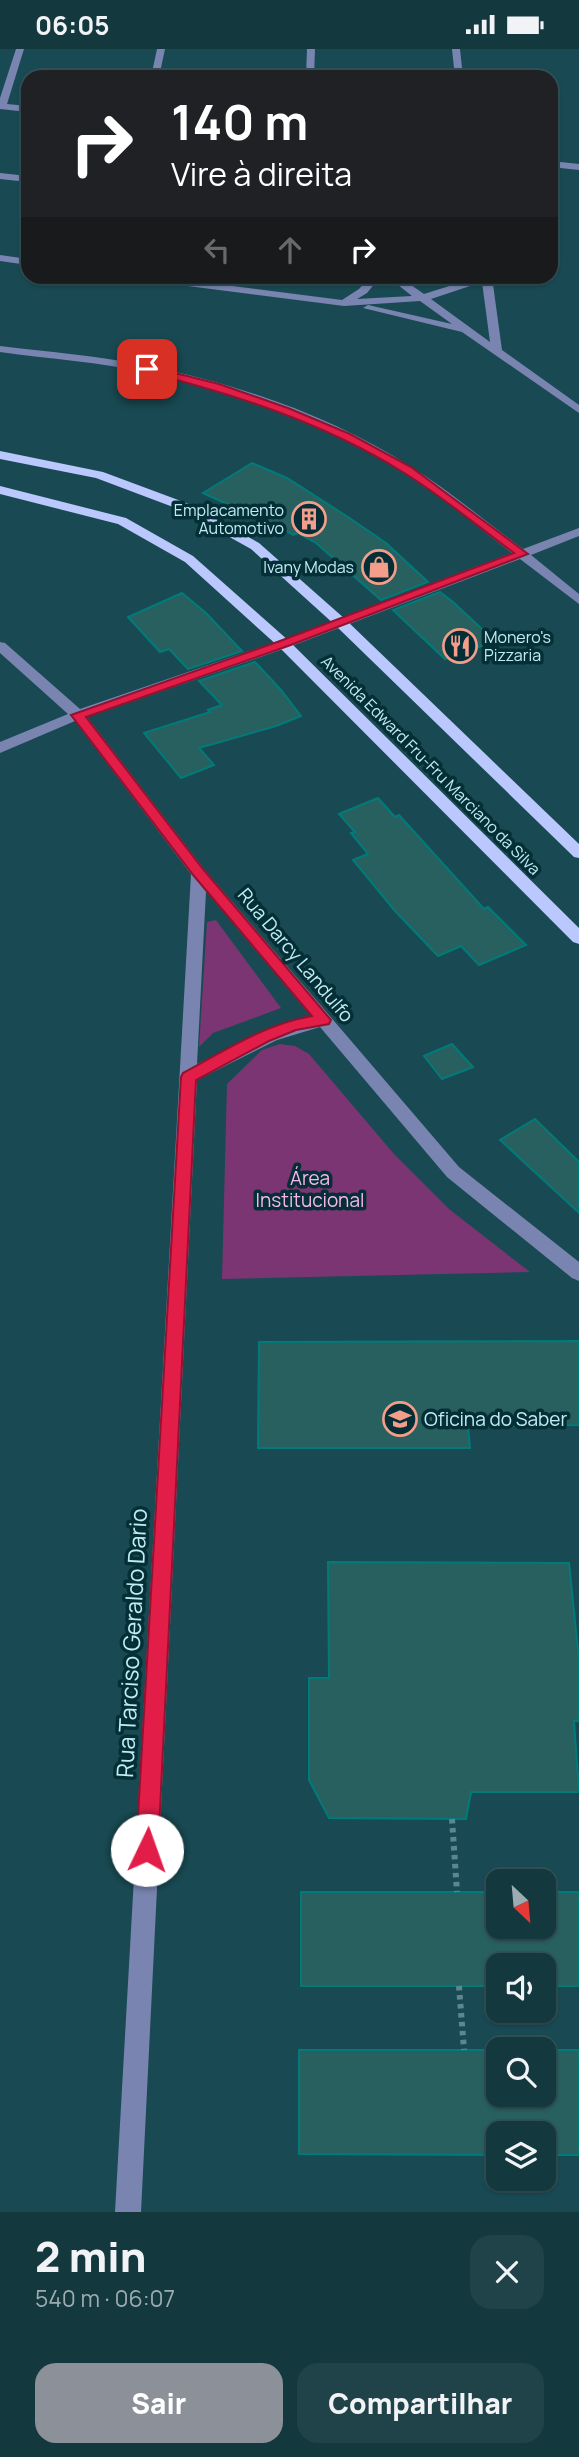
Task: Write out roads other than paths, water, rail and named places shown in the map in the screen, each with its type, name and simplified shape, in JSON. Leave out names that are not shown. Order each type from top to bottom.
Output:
[{"type":"main road","name":"Avenida Edward Fru-Fru Marciano da Silva","points":[[0,455],[99,475],[185,507],[255,546],[340,622],[579,853]]},
{"type":"main road","name":"Avenida Edward Fru-Fru Marciano da Silva","points":[[0,490],[122,521],[188,559],[284,644],[579,938]]},
{"type":"street","points":[[20,49],[1,106],[21,108]]},
{"type":"street","points":[[156,70],[161,49]]},
{"type":"street","points":[[310,70],[311,49]]},
{"type":"street","points":[[456,49],[458,70]]},
{"type":"street","points":[[558,165],[579,167]]},
{"type":"street","points":[[0,176],[21,178]]},
{"type":"street","points":[[0,258],[21,261]]},
{"type":"street","points":[[196,284],[344,303],[469,331]]},
{"type":"street","points":[[344,303],[368,284]]},
{"type":"street","points":[[403,284],[579,410]]},
{"type":"street","points":[[344,303],[423,298],[466,284]]},
{"type":"street","points":[[488,284],[497,351]]},
{"type":"street","points":[[0,349],[147,369],[216,387],[285,410],[346,436],[407,469],[579,600]]},
{"type":"street","points":[[0,748],[15,739],[78,715],[284,644],[579,532]]},
{"type":"street","name":"Rua Darcy Landulfo","points":[[0,646],[78,715],[198,873],[453,1172],[579,1273]]},
{"type":"street","name":"Rua Tarciso Geraldo Dario","points":[[128,2212],[198,873]]},
{"type":"street","points":[[188,1077],[264,1037],[294,1025],[324,1020]]},
{"type":"place","name":"Emplacamento Automotivo","points":[[309,519]]},
{"type":"place","name":"Ivany Modas","points":[[379,567]]},
{"type":"place","name":"Monero's Pizzaria","points":[[460,646]]},
{"type":"place","name":"Oficina do Saber","points":[[400,1419]]},
{"type":"park label","name":"Área Institucional","points":[[310,1189]]}]
